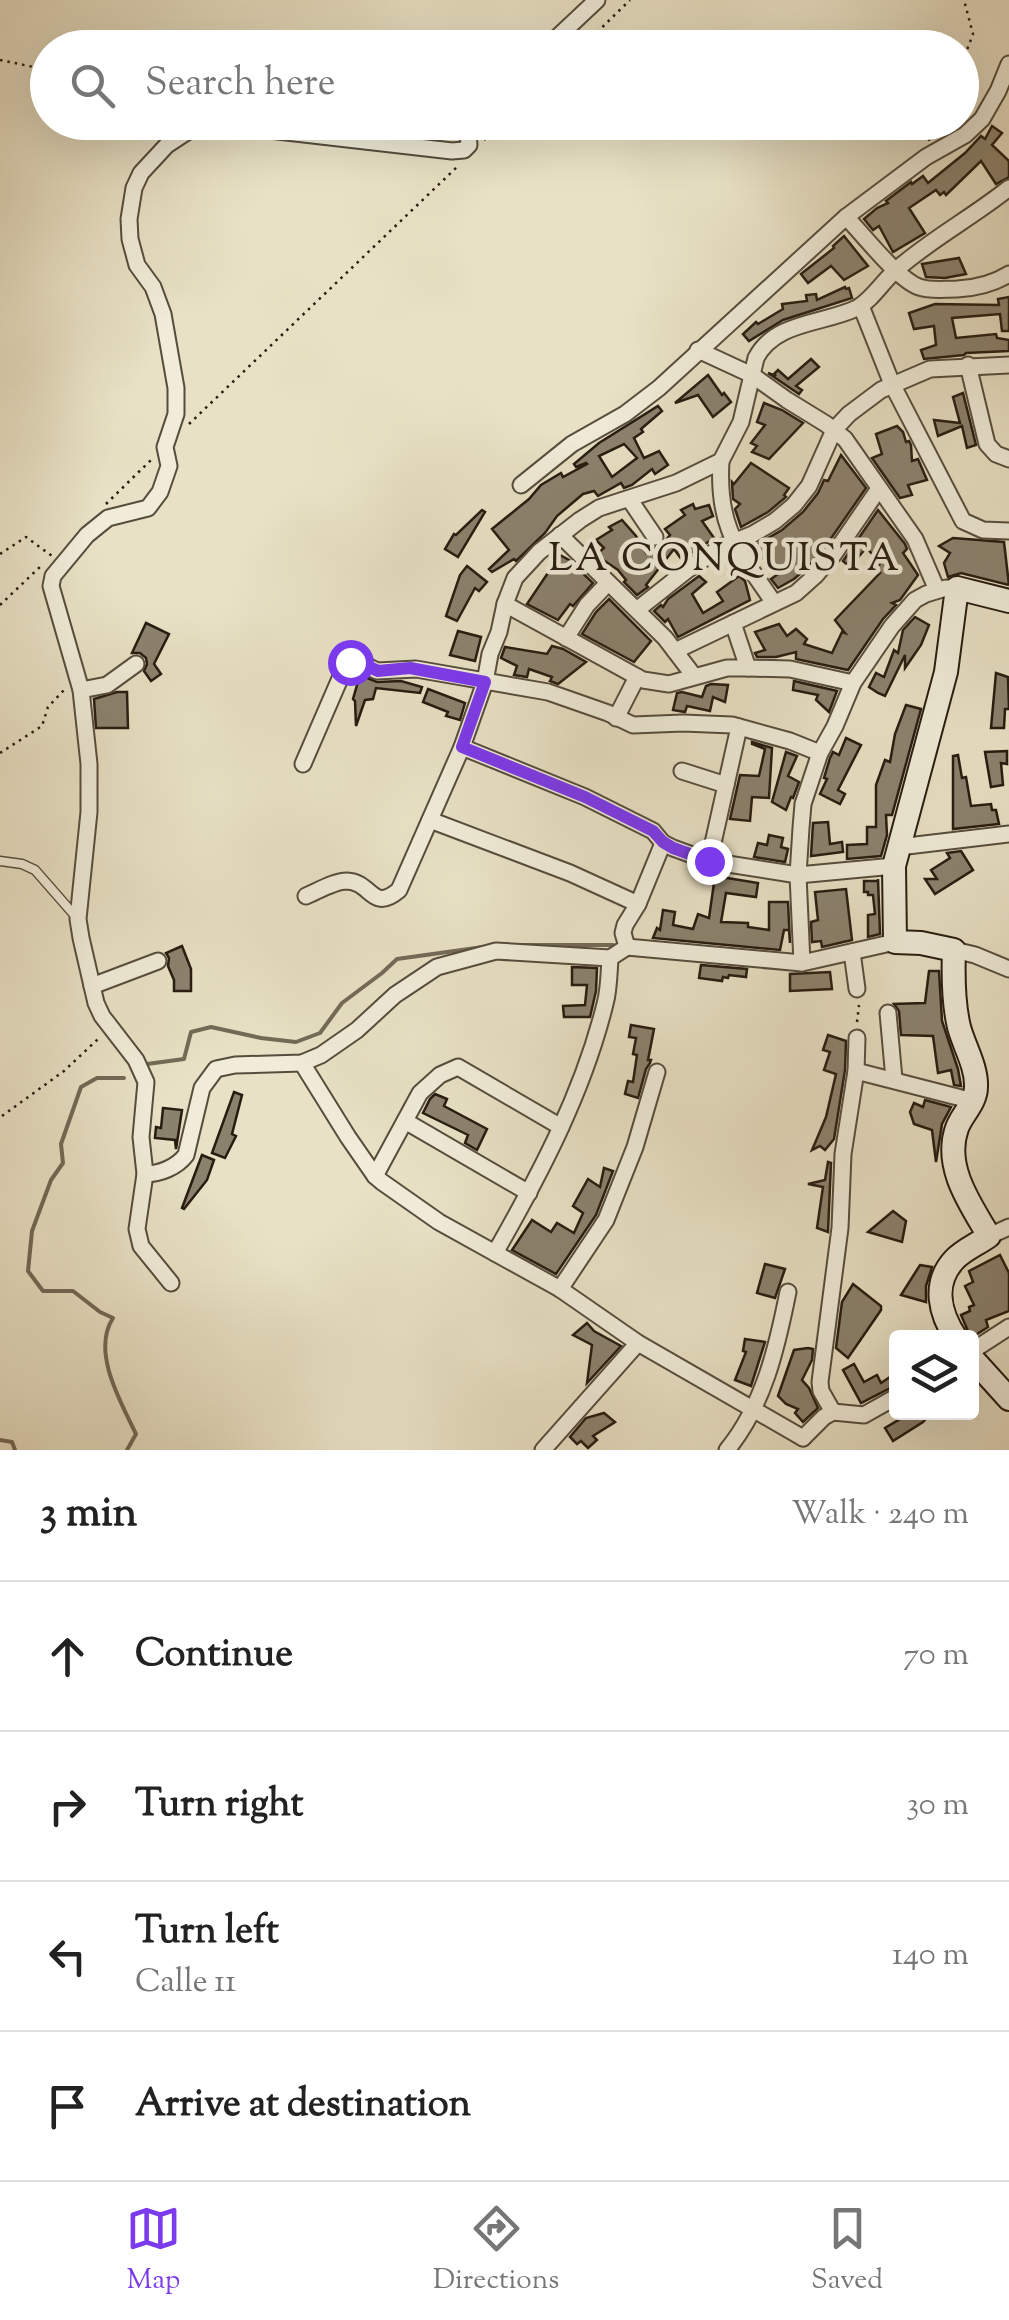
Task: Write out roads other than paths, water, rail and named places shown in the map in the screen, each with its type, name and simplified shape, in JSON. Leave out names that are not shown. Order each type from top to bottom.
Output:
[{"type":"street","points":[[565,30],[597,0]]},
{"type":"street","points":[[979,122],[1009,64]]},
{"type":"street","points":[[171,1284],[141,1246],[136,1229],[145,1174],[142,1137],[146,1082],[136,1060],[96,1003],[78,919],[89,812],[89,764],[78,684],[51,586],[53,576],[108,518],[148,508],[160,492],[168,466],[165,447],[176,414],[176,388],[162,314],[154,287],[137,265],[129,219],[141,173],[175,140]]},
{"type":"street","points":[[356,140],[452,151],[464,150],[468,140]]},
{"type":"street","points":[[521,485],[572,444],[659,388],[846,217],[955,140]]},
{"type":"street","points":[[774,603],[733,543],[719,488],[720,461],[741,422],[760,349],[781,333],[861,306],[896,270],[1009,188]]},
{"type":"street","points":[[846,217],[896,270],[923,289],[967,288],[1008,276]]},
{"type":"street","points":[[861,306],[892,384],[962,521],[983,530],[1009,531]]},
{"type":"street","points":[[698,350],[752,375],[845,440],[947,589],[943,685],[897,857],[896,942]]},
{"type":"street","points":[[638,610],[720,548],[774,521],[794,505],[809,486],[834,430],[849,414],[892,384],[930,369],[1009,364]]},
{"type":"street","points":[[968,366],[987,444],[1009,460]]},
{"type":"street","points":[[306,896],[347,882],[358,884],[377,898],[388,899],[403,884],[462,747],[515,578],[539,552],[599,508],[676,483],[720,461]]},
{"type":"street","points":[[675,651],[796,593],[834,554],[878,490]]},
{"type":"street","points":[[630,500],[656,537]]},
{"type":"street","points":[[560,535],[666,638],[694,676]]},
{"type":"street","points":[[566,638],[587,605],[608,583]]},
{"type":"street","points":[[802,963],[798,875],[803,804],[820,753],[853,683],[915,600],[947,589],[1009,601]]},
{"type":"street","points":[[505,604],[655,684],[669,684],[726,668],[790,670],[853,683]]},
{"type":"street","points":[[733,623],[748,668]]},
{"type":"street","points":[[303,764],[345,666],[357,661],[378,671],[410,668],[548,692],[633,725],[739,727],[820,753]]},
{"type":"street","points":[[78,684],[107,685],[136,664]]},
{"type":"street","points":[[616,718],[638,677]]},
{"type":"street","points":[[709,861],[739,727]]},
{"type":"street","points":[[462,747],[585,797],[653,831],[673,848],[709,861],[798,875],[1009,834]]},
{"type":"street","points":[[682,772],[726,785]]},
{"type":"street","points":[[430,820],[570,873],[638,904]]},
{"type":"street","points":[[628,947],[623,934],[625,925],[638,904],[663,842]]},
{"type":"street","points":[[145,1174],[164,1171],[186,1155],[202,1088],[216,1070],[235,1065],[281,1066],[321,1056],[395,995],[437,967],[496,951],[610,958],[628,947],[802,963],[896,942],[954,950],[1009,969]]},
{"type":"street","points":[[951,1330],[941,1305],[944,1275],[954,1259],[999,1232],[960,1185],[954,1154],[955,1133],[973,1101],[976,1082],[959,1027],[954,950]]},
{"type":"street","points":[[852,952],[857,989]]},
{"type":"street","points":[[495,1253],[561,1127],[606,1001],[610,958]]},
{"type":"street","points":[[92,986],[158,961]]},
{"type":"street","points":[[888,1013],[894,1079]]},
{"type":"street","points":[[833,1412],[820,1382],[840,1228],[843,1154],[857,1038]]},
{"type":"street","points":[[302,1063],[375,1176],[440,1222],[560,1289],[638,1343],[753,1409],[804,1444],[824,1417],[833,1412],[864,1415],[889,1401]]},
{"type":"street","points":[[375,1176],[420,1093],[440,1075],[458,1068],[561,1127]]},
{"type":"street","points":[[856,1071],[973,1101]]},
{"type":"street","points":[[560,1289],[606,1220],[636,1147],[657,1072]]},
{"type":"street","points":[[406,1121],[529,1193]]},
{"type":"street","points":[[727,1450],[753,1409],[770,1368],[788,1292]]},
{"type":"street","points":[[979,1349],[1009,1327]]},
{"type":"street","points":[[543,1450],[638,1343]]},
{"type":"street","points":[[979,1362],[1009,1398]]},
{"type":"lane","points":[[0,861],[36,870],[78,919]]},
{"type":"waterway","points":[[503,945],[613,945]]},
{"type":"waterway","points":[[147,1064],[184,1059],[191,1032],[211,1027],[296,1042],[320,1033],[342,1003],[397,959],[483,947]]},
{"type":"waterway","points":[[124,1078],[97,1078],[81,1087],[61,1144],[63,1163],[51,1180],[32,1231],[28,1271],[43,1291],[73,1291],[113,1318],[105,1346],[116,1392],[136,1434],[127,1450]]},
{"type":"waterway","points":[[0,1440],[12,1442],[15,1450]]},
{"type":"district","name":"LA CONQUISTA","points":[[725,556]]}]
